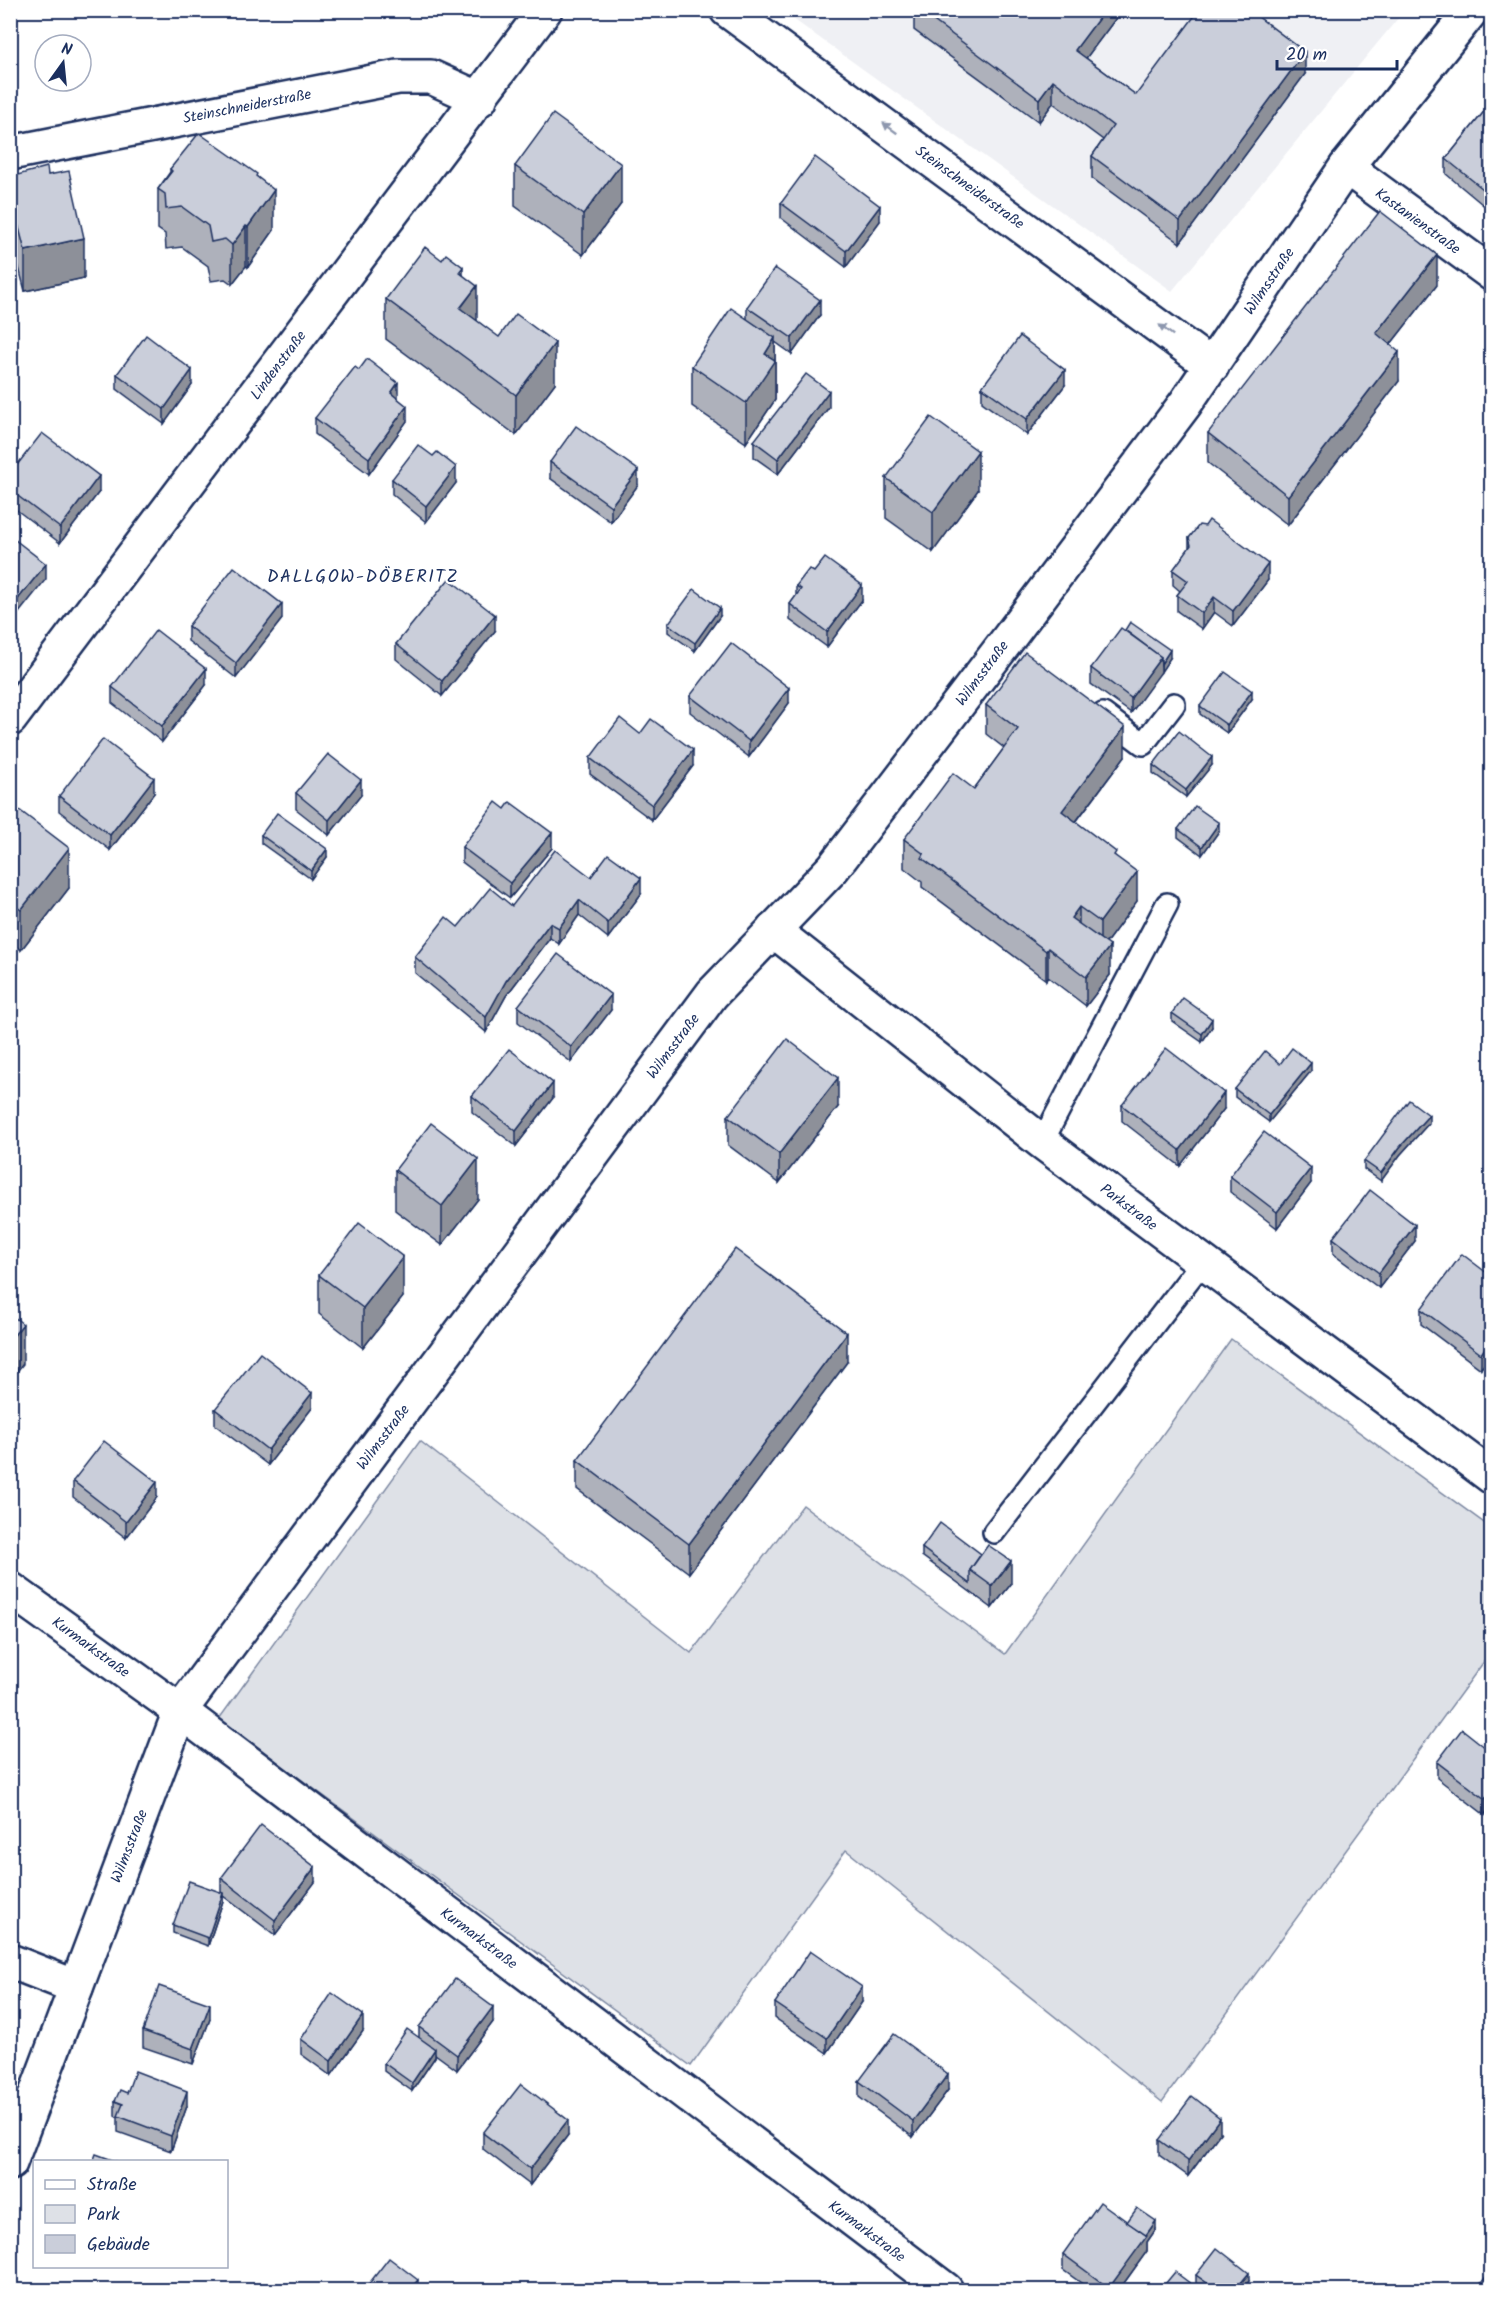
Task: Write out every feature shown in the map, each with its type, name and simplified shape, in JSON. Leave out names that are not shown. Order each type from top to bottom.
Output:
[{"type":"street","name":"Lindenstraße","points":[[10,719],[545,10]]},
{"type":"street","name":"Steinschneiderstraße","points":[[727,10],[1212,366]]},
{"type":"street","name":"Wilmsstraße","points":[[10,2163],[180,1711],[712,994],[833,868],[1014,650],[1212,366],[1346,167],[1472,10]]},
{"type":"street","name":"Steinschneiderstraße","points":[[10,153],[398,77],[431,77],[480,99]]},
{"type":"street","name":"Kastanienstraße","points":[[1346,167],[1491,274]]},
{"type":"street","name":"Parkstraße","points":[[773,930],[1042,1142],[1491,1477]]},
{"type":"street","name":"Kurmarkstraße","points":[[10,1589],[180,1711],[946,2290]]},
{"type":"street","points":[[10,1961],[76,1988]]},
{"type":"lane","points":[[1088,703],[1143,744],[1174,704]]},
{"type":"lane","points":[[1042,1142],[1167,904]]},
{"type":"lane","points":[[994,1532],[1203,1262]]},
{"type":"shaded area","points":[[782,11],[1404,11],[1172,291]]},
{"type":"green space","points":[[1231,1339],[1491,1528],[1491,1652],[1162,2102],[846,1850],[691,2066],[219,1719],[420,1441],[691,1653],[803,1505],[1005,1654]]},
{"type":"building","points":[[919,10],[1105,10],[1075,50],[1136,95],[1199,10],[1249,10],[1305,52],[1180,221],[1092,156],[1113,126],[1053,80],[1039,99]]},
{"type":"building","points":[[1491,103],[1491,189],[1488,193],[1446,159]]},
{"type":"building","points":[[553,114],[621,164],[583,215],[515,166]]},
{"type":"building","points":[[199,133],[257,174],[256,176],[274,190],[232,245],[225,239],[211,242],[208,226],[182,207],[166,209],[165,194],[158,189],[172,171],[170,169]]},
{"type":"building","points":[[815,157],[880,206],[846,251],[781,203]]},
{"type":"building","points":[[47,167],[48,175],[69,171],[84,238],[25,251],[15,212],[10,213],[10,177]]},
{"type":"building","points":[[1380,211],[1437,255],[1376,333],[1399,352],[1288,496],[1208,433]]},
{"type":"building","points":[[425,247],[442,260],[446,254],[463,267],[459,272],[477,286],[460,308],[499,337],[516,314],[555,343],[516,395],[386,299]]},
{"type":"building","points":[[775,268],[820,300],[792,338],[747,307]]},
{"type":"building","points":[[731,308],[775,338],[765,354],[775,360],[746,403],[692,366]]},
{"type":"building","points":[[146,335],[192,370],[164,409],[117,374]]},
{"type":"building","points":[[1020,336],[1065,370],[1027,419],[982,387]]},
{"type":"building","points":[[367,359],[398,383],[391,393],[407,406],[369,458],[315,418],[355,367],[359,370]]},
{"type":"building","points":[[806,374],[829,391],[778,459],[754,441]]},
{"type":"building","points":[[931,417],[978,451],[933,512],[886,478]]},
{"type":"building","points":[[576,426],[638,470],[611,506],[550,462]]},
{"type":"building","points":[[42,433],[99,476],[60,528],[10,490],[10,474]]},
{"type":"building","points":[[418,445],[433,456],[437,452],[456,467],[426,506],[392,479]]},
{"type":"building","points":[[1209,520],[1268,564],[1233,611],[1214,597],[1202,613],[1177,595],[1188,581],[1173,570],[1191,545],[1189,538],[1199,525],[1205,526]]},
{"type":"building","points":[[10,536],[46,564],[10,609]]},
{"type":"building","points":[[825,558],[862,585],[827,632],[790,604],[801,589],[796,586],[809,569],[814,572]]},
{"type":"building","points":[[234,567],[282,604],[236,663],[188,626]]},
{"type":"building","points":[[449,579],[495,615],[442,681],[396,644]]},
{"type":"building","points":[[694,589],[720,608],[695,643],[668,624]]},
{"type":"building","points":[[1130,622],[1170,650],[1161,664],[1161,657],[1125,630]]},
{"type":"building","points":[[1121,628],[1161,657],[1131,698],[1091,668]]},
{"type":"building","points":[[156,630],[206,669],[162,726],[112,687]]},
{"type":"building","points":[[731,643],[789,688],[749,741],[690,696]]},
{"type":"building","points":[[1025,652],[1125,727],[1062,811],[1116,852],[1114,855],[1137,872],[1100,922],[1079,907],[1071,918],[1110,946],[1086,977],[1048,948],[1046,951],[922,858],[924,854],[904,839],[953,773],[974,789],[1018,729],[986,705]]},
{"type":"building","points":[[1225,672],[1252,691],[1227,725],[1200,706]]},
{"type":"building","points":[[620,718],[640,734],[651,719],[693,750],[652,805],[590,758]]},
{"type":"building","points":[[1179,731],[1212,757],[1186,790],[1153,765]]},
{"type":"building","points":[[103,739],[154,778],[110,835],[59,796]]},
{"type":"building","points":[[328,754],[361,780],[329,820],[296,793]]},
{"type":"building","points":[[496,802],[505,809],[510,802],[552,833],[510,883],[462,847]]},
{"type":"building","points":[[10,803],[69,848],[21,910],[10,902]]},
{"type":"building","points":[[1195,806],[1219,823],[1202,847],[1178,829]]},
{"type":"building","points":[[277,813],[327,849],[311,871],[261,835]]},
{"type":"building","points":[[555,850],[591,877],[608,854],[641,878],[608,923],[579,900],[559,928],[550,923],[506,981],[486,1017],[415,957],[446,917],[458,927],[490,888],[512,906]]},
{"type":"building","points":[[558,954],[611,995],[571,1047],[518,1006]]},
{"type":"building","points":[[1183,998],[1212,1019],[1202,1034],[1172,1013]]},
{"type":"building","points":[[787,1039],[838,1078],[779,1154],[728,1116]]},
{"type":"building","points":[[1166,1048],[1224,1093],[1180,1150],[1122,1105]]},
{"type":"building","points":[[1292,1048],[1311,1063],[1269,1115],[1235,1089],[1265,1051],[1280,1064]]},
{"type":"building","points":[[509,1049],[553,1083],[516,1131],[472,1096]]},
{"type":"building","points":[[1409,1100],[1429,1115],[1400,1147],[1381,1173],[1364,1161]]},
{"type":"building","points":[[431,1123],[478,1159],[442,1206],[395,1170]]},
{"type":"building","points":[[1264,1132],[1311,1168],[1277,1212],[1230,1176]]},
{"type":"building","points":[[1370,1190],[1415,1225],[1379,1273],[1333,1238]]},
{"type":"building","points":[[359,1223],[403,1257],[363,1308],[319,1275]]},
{"type":"building","points":[[735,1249],[847,1333],[689,1544],[577,1460]]},
{"type":"building","points":[[1462,1254],[1491,1276],[1491,1339],[1481,1354],[1421,1309]]},
{"type":"building","points":[[10,1314],[23,1324],[10,1340]]},
{"type":"building","points":[[260,1353],[312,1393],[268,1450],[215,1409]]},
{"type":"building","points":[[104,1441],[157,1482],[126,1522],[73,1481]]},
{"type":"building","points":[[940,1523],[981,1554],[970,1570],[970,1584],[922,1548]]},
{"type":"building","points":[[988,1545],[1011,1561],[992,1586],[970,1570]]},
{"type":"building","points":[[1462,1729],[1491,1752],[1491,1791],[1485,1799],[1437,1762]]},
{"type":"building","points":[[261,1825],[315,1867],[275,1920],[221,1878]]},
{"type":"building","points":[[189,1881],[223,1893],[208,1938],[173,1925]]},
{"type":"building","points":[[810,1951],[862,1987],[827,2038],[775,2003]]},
{"type":"building","points":[[455,1979],[493,2007],[457,2055],[419,2027]]},
{"type":"building","points":[[159,1986],[210,2004],[193,2049],[143,2031]]},
{"type":"building","points":[[332,1993],[363,2015],[331,2061],[301,2039]]},
{"type":"building","points":[[407,2029],[435,2049],[412,2083],[384,2063]]},
{"type":"building","points":[[894,2034],[948,2074],[913,2121],[859,2081]]},
{"type":"building","points":[[135,2071],[187,2091],[171,2136],[118,2116],[123,2104],[115,2101],[120,2090],[127,2093]]},
{"type":"building","points":[[521,2084],[568,2120],[530,2169],[483,2133]]},
{"type":"building","points":[[1192,2096],[1220,2118],[1188,2161],[1159,2140]]},
{"type":"building","points":[[96,2154],[112,2160],[94,2160]]},
{"type":"building","points":[[1100,2202],[1147,2236],[1109,2288],[1063,2254]]},
{"type":"building","points":[[1137,2208],[1156,2221],[1146,2235],[1127,2222]]},
{"type":"building","points":[[1217,2248],[1249,2273],[1235,2290],[1217,2290],[1196,2275]]},
{"type":"building","points":[[389,2258],[418,2280],[409,2290],[364,2290]]},
{"type":"building","points":[[1491,2270],[1491,2290],[1476,2290]]},
{"type":"building","points":[[1175,2272],[1199,2290],[1160,2290]]},
{"type":"building","points":[[43,2286],[55,2290],[41,2290]]},
{"type":"district","name":"DALLGOW-DÖBERITZ","points":[[363,576]]}]
